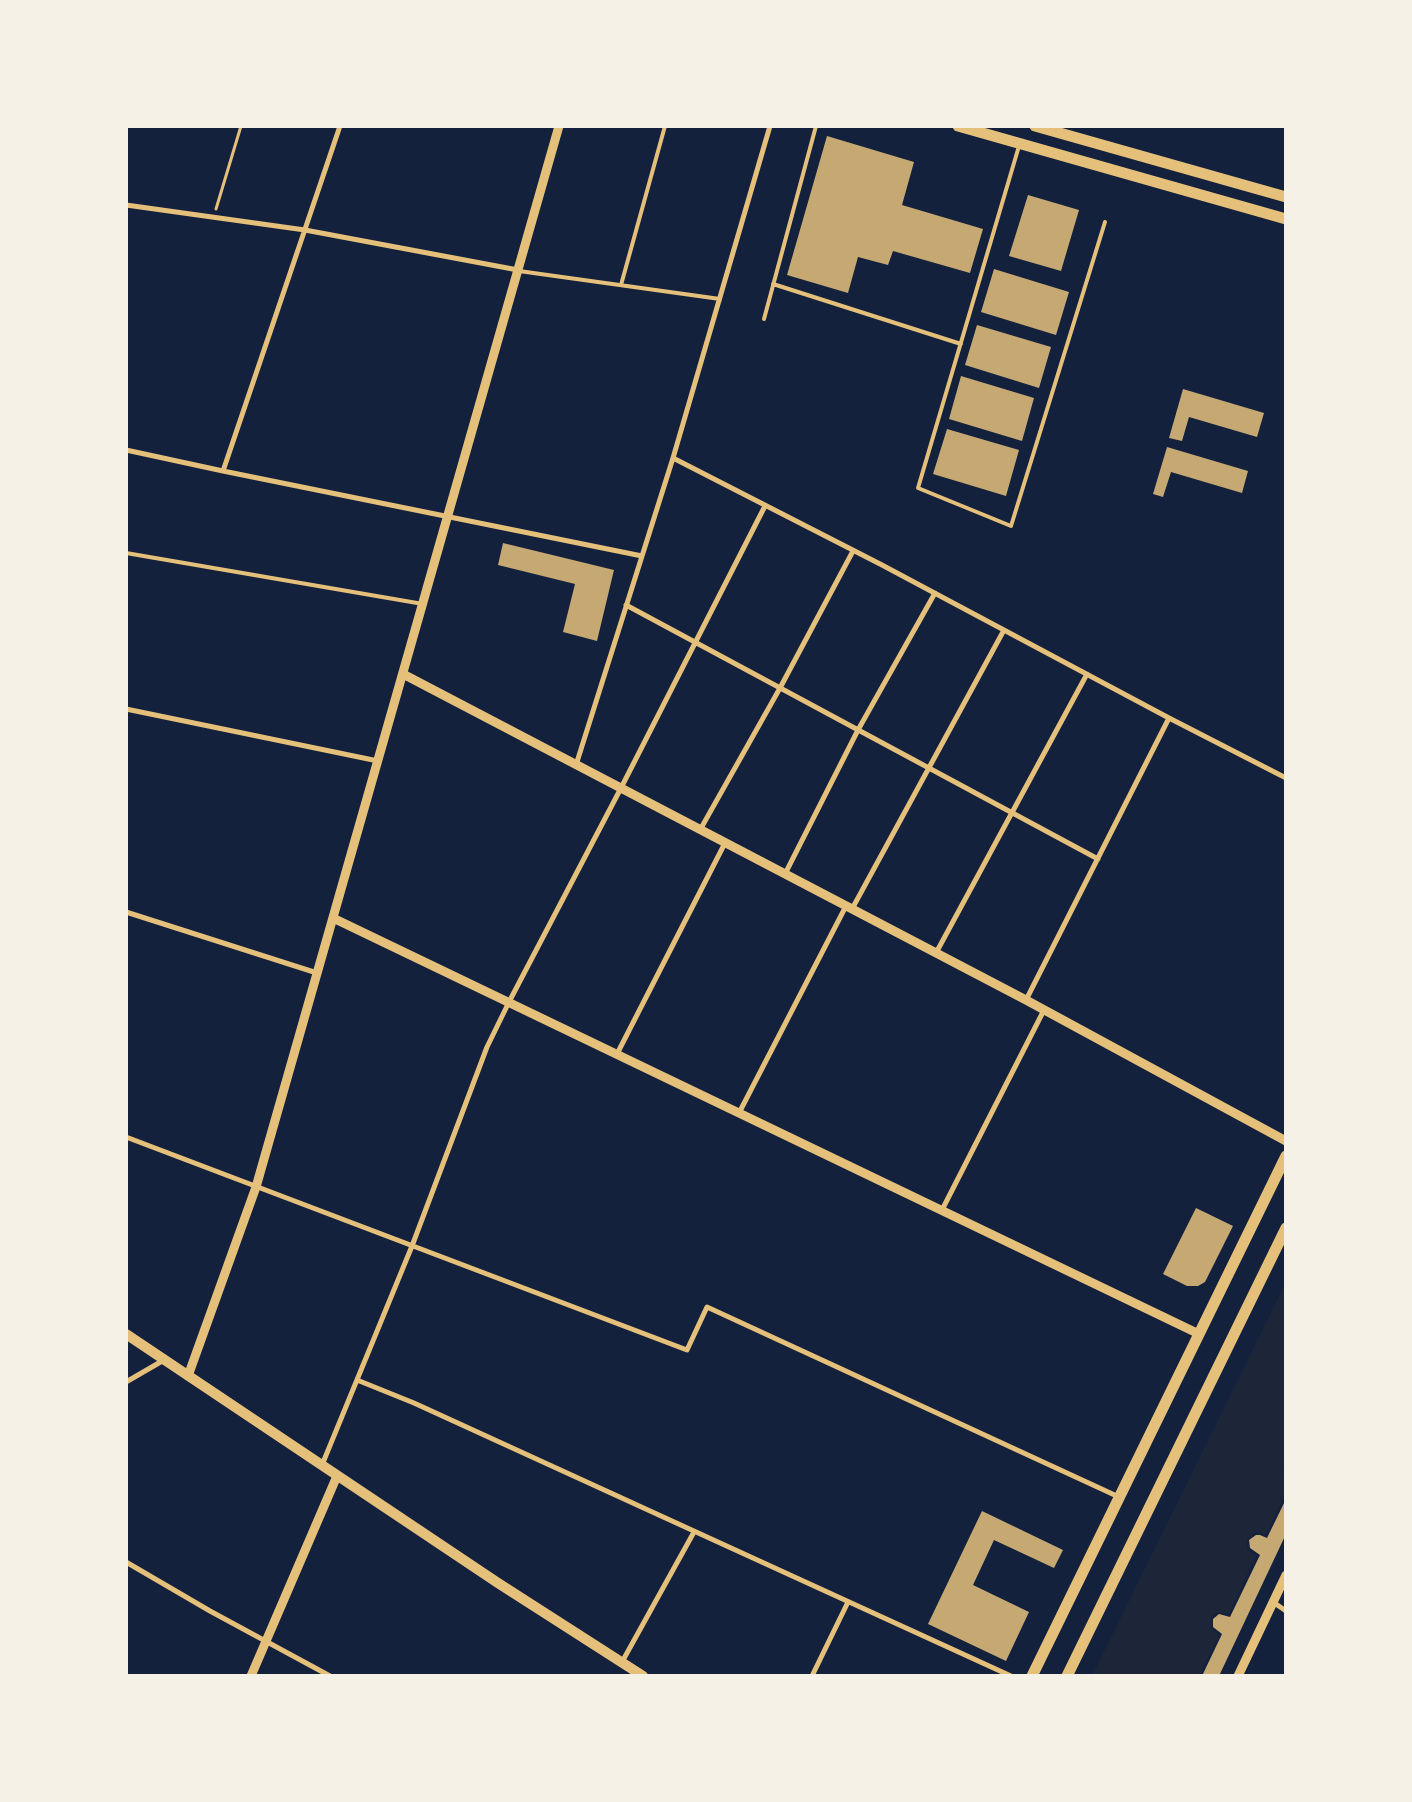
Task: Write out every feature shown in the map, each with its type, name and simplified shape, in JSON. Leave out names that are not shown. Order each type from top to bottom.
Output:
[{"type":"main road","points":[[958,126],[1286,219]]},
{"type":"main road","points":[[1035,126],[1286,197]]},
{"type":"main road","points":[[1032,1676],[1286,1156]]},
{"type":"main road","points":[[1067,1676],[1286,1228]]},
{"type":"main road","points":[[126,1334],[498,1583],[622,1662],[632,1673],[643,1676]]},
{"type":"street","points":[[223,471],[340,126]]},
{"type":"street","points":[[188,1376],[256,1187],[559,126]]},
{"type":"street","points":[[576,765],[673,458],[770,126]]},
{"type":"street","points":[[126,205],[305,230],[518,270]]},
{"type":"street","points":[[126,450],[642,556]]},
{"type":"street","points":[[673,458],[935,593],[1286,778]]},
{"type":"street","points":[[322,1466],[412,1246],[487,1048],[765,506]]},
{"type":"street","points":[[700,830],[780,688],[853,551]]},
{"type":"street","points":[[785,874],[858,730],[935,593]]},
{"type":"street","points":[[626,605],[1098,859]]},
{"type":"street","points":[[739,1113],[849,907],[930,769],[1004,630]]},
{"type":"street","points":[[403,674],[1026,1000],[1286,1141]]},
{"type":"street","points":[[936,953],[1087,674]]},
{"type":"street","points":[[126,709],[378,761]]},
{"type":"street","points":[[1026,1000],[1170,718]]},
{"type":"street","points":[[617,1054],[725,843]]},
{"type":"street","points":[[126,912],[317,973]]},
{"type":"street","points":[[333,918],[1199,1334]]},
{"type":"street","points":[[942,1210],[1044,1010]]},
{"type":"street","points":[[126,1137],[687,1350],[707,1307],[1119,1498]]},
{"type":"street","points":[[126,1382],[164,1360]]},
{"type":"street","points":[[357,1380],[414,1403],[1010,1676]]},
{"type":"street","points":[[251,1676],[337,1476]]},
{"type":"street","points":[[622,1662],[694,1532]]},
{"type":"street","points":[[126,1562],[210,1611],[330,1676]]},
{"type":"street","points":[[1238,1676],[1286,1575]]},
{"type":"street","points":[[812,1676],[848,1602]]},
{"type":"street","points":[[1273,1602],[1286,1611]]},
{"type":"lane","points":[[621,285],[665,126]]},
{"type":"lane","points":[[764,319],[816,126]]},
{"type":"lane","points":[[1019,144],[918,488],[1011,526],[1105,222]]},
{"type":"lane","points":[[518,270],[720,299]]},
{"type":"lane","points":[[773,284],[961,344]]},
{"type":"lane","points":[[126,553],[422,604]]},
{"type":"path","points":[[213,217],[241,126]]},
{"type":"shaded area","points":[[1286,1282],[1286,1457],[1283,1465],[1286,1471],[1286,1494],[1266,1535],[1261,1532],[1255,1532],[1247,1539],[1247,1549],[1256,1556],[1229,1614],[1219,1612],[1211,1618],[1211,1628],[1219,1635],[1199,1676],[1092,1676]]},
{"type":"building","points":[[827,136],[914,162],[902,205],[983,229],[970,273],[893,251],[888,265],[858,257],[848,293],[787,275]]},
{"type":"building","points":[[1028,195],[1079,210],[1061,271],[1009,256]]},
{"type":"building","points":[[994,269],[1069,292],[1056,335],[981,312]]},
{"type":"building","points":[[977,325],[1051,347],[1039,388],[965,365]]},
{"type":"building","points":[[961,376],[1034,398],[1022,441],[949,419]]},
{"type":"building","points":[[1183,389],[1264,413],[1257,437],[1189,417],[1182,441],[1169,438]]},
{"type":"building","points":[[947,429],[1019,450],[1006,496],[933,474]]},
{"type":"building","points":[[1167,447],[1248,471],[1242,493],[1171,472],[1163,497],[1153,494]]},
{"type":"building","points":[[503,543],[614,570],[597,641],[563,632],[575,584],[498,565]]},
{"type":"building","points":[[1196,1208],[1233,1226],[1205,1282],[1198,1286],[1187,1286],[1163,1274]]},
{"type":"building","points":[[1286,1499],[1286,1534],[1219,1676],[1202,1676],[1222,1634],[1213,1627],[1213,1619],[1219,1614],[1230,1617],[1260,1555],[1250,1548],[1249,1540],[1256,1535],[1267,1538]]},
{"type":"building","points":[[982,1511],[1063,1550],[1054,1568],[994,1540],[973,1585],[1029,1612],[1006,1661],[928,1624]]}]
